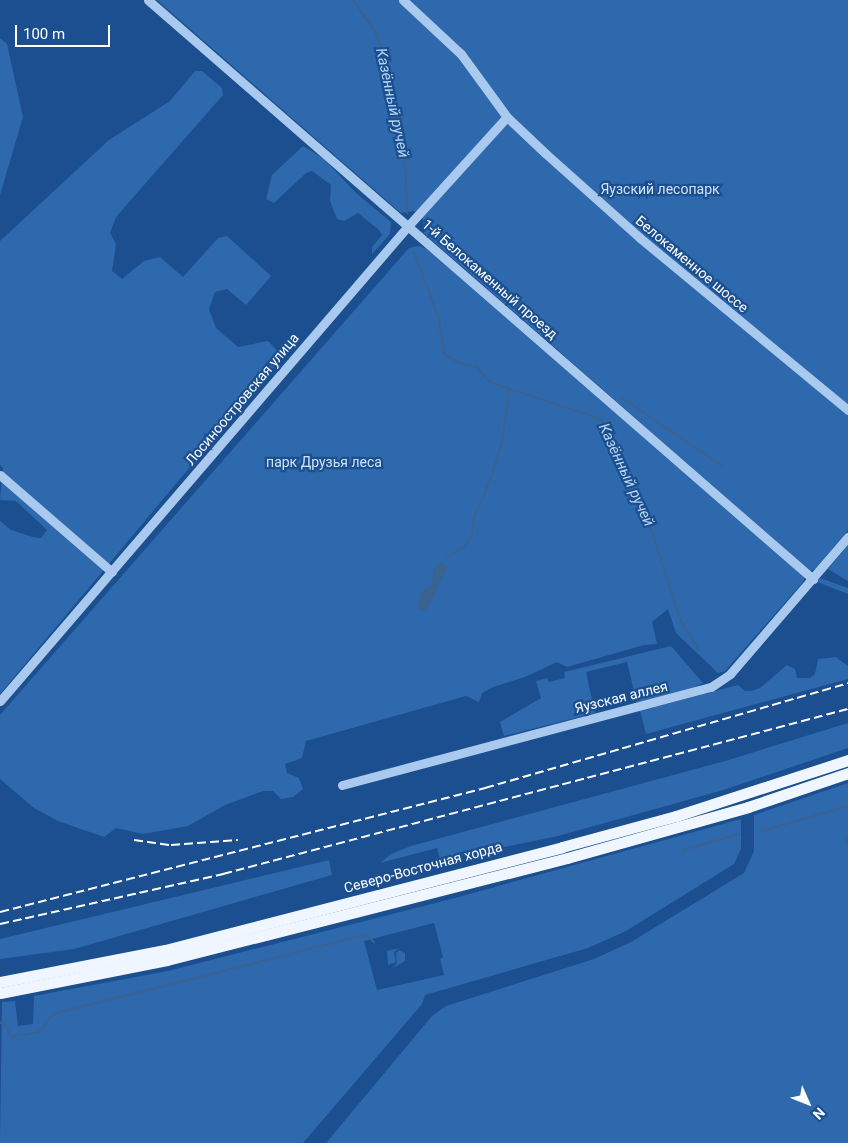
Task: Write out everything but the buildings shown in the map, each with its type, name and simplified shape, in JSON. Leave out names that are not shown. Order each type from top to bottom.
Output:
[{"type":"main road","name":"Северо-Восточная хорда","points":[[0,982],[165,950],[523,857],[676,816],[848,760]]},
{"type":"main road","name":"Северо-Восточная хорда","points":[[0,993],[167,960],[567,858],[740,810],[848,773]]},
{"type":"street","name":"1-й Белокаменный проезд","points":[[148,0],[813,579]]},
{"type":"street","name":"Белокаменное шоссе","points":[[403,0],[461,54],[507,117],[640,238],[848,410]]},
{"type":"street","name":"Лосиноостровская улица","points":[[0,701],[408,226],[507,117]]},
{"type":"street","points":[[0,475],[112,572]]},
{"type":"street","name":"Яузская аллея","points":[[342,785],[711,686],[730,674],[848,537]]},
{"type":"green space","name":"Яузский лесопарк","points":[[157,0],[848,0],[848,530],[815,569],[810,571],[424,233],[423,219],[414,211],[401,213]]},
{"type":"green space","points":[[0,38],[7,44],[23,117],[0,195]]},
{"type":"green space","points":[[195,71],[202,71],[222,88],[223,95],[116,217],[110,233],[116,244],[112,271],[122,279],[144,261],[160,257],[183,277],[218,238],[227,236],[271,276],[246,305],[227,289],[215,292],[209,309],[216,328],[238,347],[268,341],[283,356],[0,694],[0,521],[11,530],[33,537],[41,538],[47,530],[16,501],[0,500],[3,468],[0,465],[0,241],[109,140],[170,101]]},
{"type":"green space","points":[[303,146],[324,159],[356,193],[391,222],[390,234],[372,254],[372,247],[382,235],[378,229],[358,213],[344,221],[337,219],[330,201],[331,185],[312,171],[306,173],[274,203],[266,199],[272,175]]},
{"type":"green space","name":"парк Друзья леса","points":[[419,246],[427,249],[805,576],[803,582],[725,671],[718,673],[676,633],[668,609],[652,622],[657,644],[644,645],[567,667],[557,662],[525,677],[493,687],[482,693],[479,702],[466,696],[306,741],[302,758],[285,764],[287,773],[299,778],[303,789],[293,797],[281,799],[273,791],[263,791],[225,805],[188,826],[143,834],[116,828],[104,837],[58,821],[34,808],[0,779],[0,715],[409,248]]},
{"type":"green space","points":[[848,545],[848,581],[828,569]]},
{"type":"green space","points":[[820,578],[848,588],[848,594],[817,582]]},
{"type":"green space","points":[[671,646],[703,683],[686,691],[637,703],[627,662],[586,672],[595,713],[504,736],[500,722],[541,698],[536,681],[547,678],[549,682],[565,678],[564,672]]},
{"type":"green space","points":[[836,657],[848,666],[848,679],[646,734],[640,711],[738,685],[745,691],[751,691],[760,688],[787,665],[795,669],[797,678],[810,678],[815,674],[818,659]]},
{"type":"green space","points":[[848,723],[848,748],[720,791],[558,836],[440,860],[437,848],[380,863],[391,854],[411,846],[725,761]]},
{"type":"green space","points":[[848,783],[848,1143],[326,1143],[432,1016],[446,1006],[594,959],[631,942],[744,873],[754,851],[754,815]]},
{"type":"green space","points":[[741,819],[741,849],[734,864],[626,931],[588,948],[425,995],[422,1004],[303,1143],[0,1143],[2,1002],[15,1001],[18,1026],[33,1024],[34,996],[168,971],[455,898]],"holes":[[[434,923],[443,957],[440,959],[444,975],[377,990],[364,941]]]},
{"type":"green space","points":[[329,860],[332,875],[74,949],[0,959],[0,939]]},
{"type":"green space","points":[[399,948],[394,952],[396,962],[388,965],[387,951]]},
{"type":"green space","points":[[399,950],[405,953],[405,961],[393,968],[397,963],[396,953]]},
{"type":"shaded area","points":[[441,562],[447,567],[427,610],[421,610],[417,606],[422,592],[432,584],[434,569]]},
{"type":"waterway","name":"Казённый ручей","points":[[353,0],[375,31],[384,56],[391,103],[405,149],[407,213]]},
{"type":"waterway","name":"Казённый ручей","points":[[414,253],[439,318],[443,353],[457,362],[477,367],[489,382],[601,419],[653,535],[680,619],[699,651]]},
{"type":"waterway","points":[[447,557],[465,546],[472,536],[473,520],[491,478],[502,441],[509,389]]},
{"type":"waterway","points":[[621,397],[722,466]]},
{"type":"waterway","points":[[762,831],[848,806]]},
{"type":"waterway","points":[[683,850],[740,834]]},
{"type":"waterway","name":"Казённый ручей","points":[[846,836],[848,845]]},
{"type":"waterway","points":[[0,1023],[4,1022],[11,1037],[39,1032],[53,1014],[366,935],[374,942]]},
{"type":"railway","points":[[0,912],[485,788],[848,683]]},
{"type":"railway","points":[[0,924],[223,874],[848,709]]},
{"type":"railway","points":[[134,840],[171,845],[238,840]]}]
